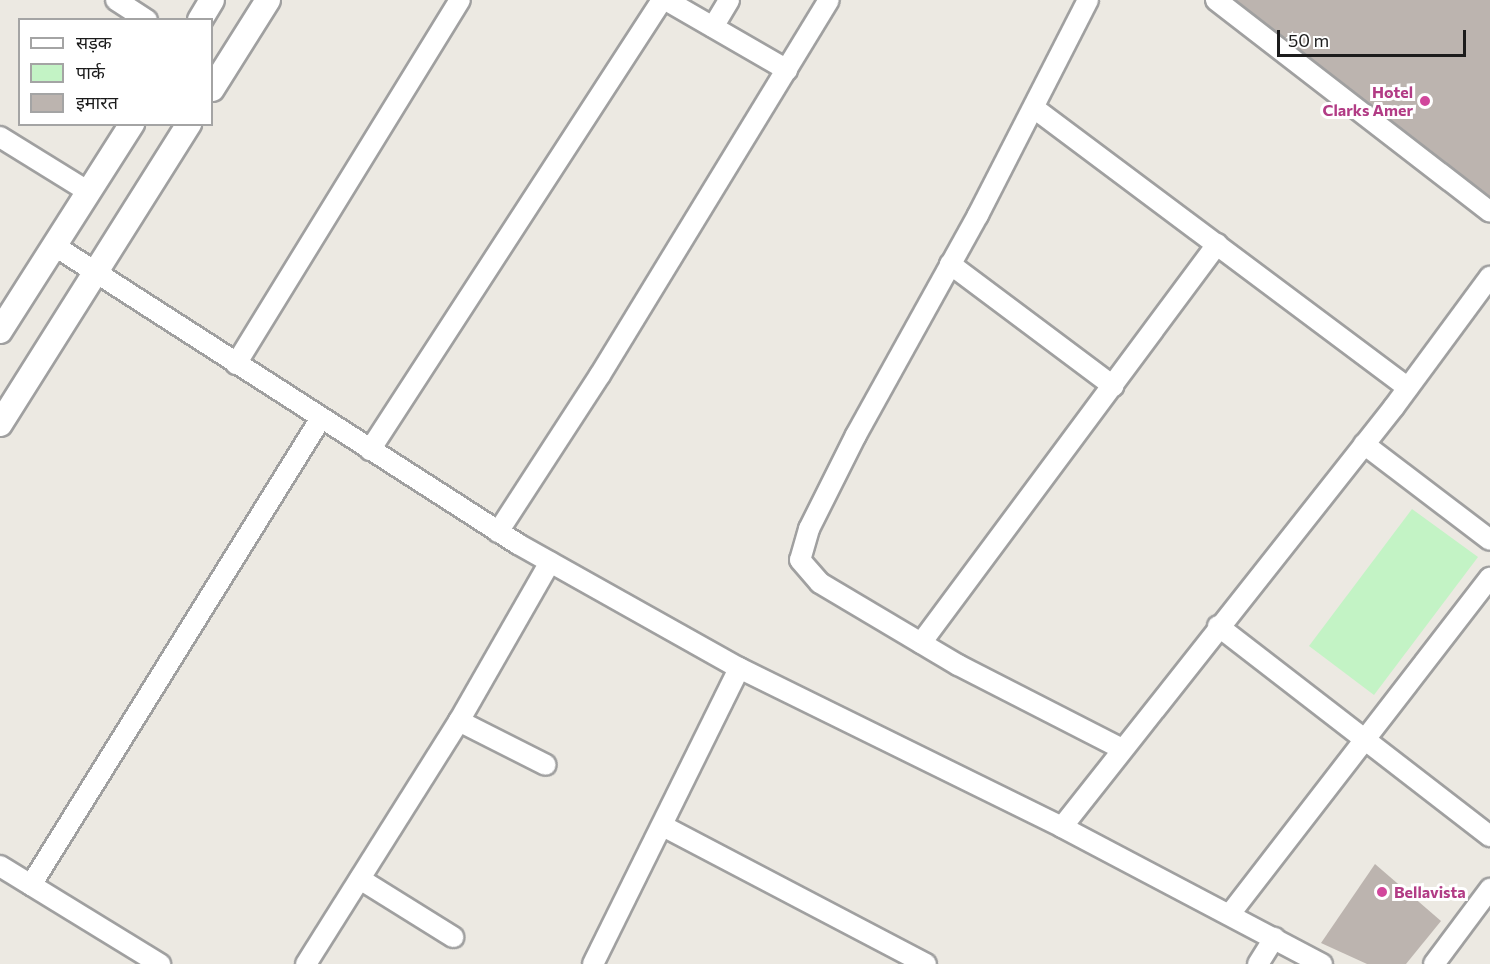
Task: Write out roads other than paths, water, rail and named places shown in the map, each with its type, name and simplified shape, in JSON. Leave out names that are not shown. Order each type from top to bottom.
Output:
[{"type":"street","points":[[116,0],[144,18]]},
{"type":"street","points":[[201,18],[212,0]]},
{"type":"street","points":[[213,87],[268,0]]},
{"type":"street","points":[[236,364],[460,0]]},
{"type":"street","points":[[370,450],[664,0],[787,70]]},
{"type":"street","points":[[713,27],[729,0]]},
{"type":"street","points":[[498,532],[829,0]]},
{"type":"street","points":[[1088,0],[1034,108],[851,445],[809,529],[801,560],[820,583],[921,643],[1122,749]]},
{"type":"street","points":[[1216,0],[1490,212]]},
{"type":"street","points":[[1034,108],[1408,388]]},
{"type":"street","points":[[0,331],[131,126]]},
{"type":"street","points":[[0,424],[188,126]]},
{"type":"street","points":[[0,137],[89,192]]},
{"type":"street","points":[[921,643],[1217,244]]},
{"type":"street","points":[[55,246],[498,532],[550,562],[739,668],[1062,827],[1322,964]]},
{"type":"street","points":[[950,264],[1113,386]]},
{"type":"street","points":[[1062,827],[1218,626],[1408,388],[1490,277]]},
{"type":"street","points":[[31,885],[321,418]]},
{"type":"street","points":[[1364,444],[1490,540]]},
{"type":"street","points":[[306,964],[459,721],[550,562]]},
{"type":"street","points":[[1230,914],[1363,739],[1490,578]]},
{"type":"street","points":[[1218,626],[1490,836]]},
{"type":"street","points":[[593,964],[739,668]]},
{"type":"street","points":[[459,721],[546,765]]},
{"type":"street","points":[[663,826],[926,964]]},
{"type":"street","points":[[0,866],[31,885],[132,957],[160,964]]},
{"type":"street","points":[[360,879],[453,937]]},
{"type":"street","points":[[1434,964],[1490,889]]},
{"type":"street","points":[[1258,964],[1274,938]]},
{"type":"place","name":"Hotel Clarks Amer","points":[[1425,101]]},
{"type":"place","name":"Bellavista","points":[[1382,892]]}]
